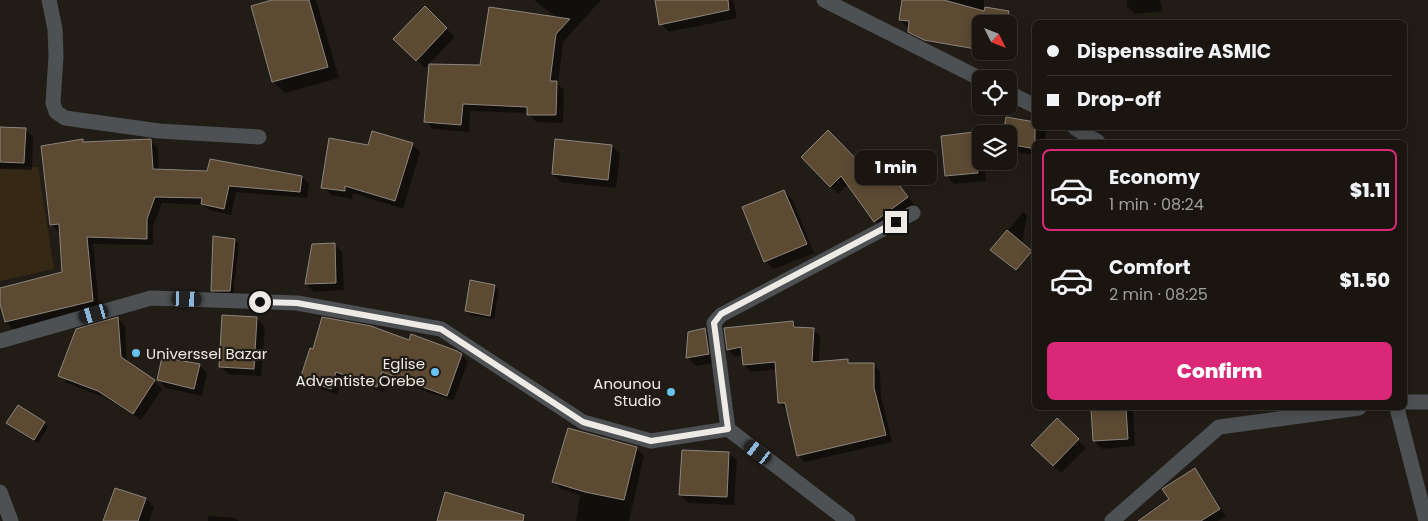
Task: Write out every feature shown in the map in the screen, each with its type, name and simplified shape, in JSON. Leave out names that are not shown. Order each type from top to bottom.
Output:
[{"type":"street","points":[[48,0],[54,29],[56,56],[52,104],[56,112],[65,118],[159,131],[259,137]]},
{"type":"street","points":[[824,0],[972,74]]},
{"type":"street","points":[[1017,97],[1032,104]]},
{"type":"street","points":[[1078,130],[1095,140]]},
{"type":"street","points":[[848,521],[728,429],[714,323],[721,314],[913,212]]},
{"type":"street","points":[[0,341],[151,298],[297,303],[441,329],[583,422],[651,441],[728,429]]},
{"type":"street","points":[[1407,402],[1428,402]]},
{"type":"street","points":[[1112,521],[1219,427],[1344,410]]},
{"type":"street","points":[[1398,410],[1426,521]]},
{"type":"street","points":[[0,492],[11,521]]},
{"type":"shaded area","points":[[38,167],[54,269],[0,281],[0,168]]},
{"type":"building","points":[[272,0],[309,0],[328,67],[272,82],[251,6]]},
{"type":"building","points":[[655,0],[728,0],[729,10],[659,25]]},
{"type":"building","points":[[902,0],[944,0],[984,11],[985,7],[1009,11],[1008,15],[972,15],[972,48],[924,40],[908,32],[909,21],[899,20]]},
{"type":"building","points":[[425,6],[447,28],[416,61],[393,39]]},
{"type":"building","points":[[489,7],[570,19],[556,34],[550,81],[557,81],[556,115],[527,115],[527,107],[463,104],[461,125],[424,122],[429,64],[480,65]]},
{"type":"building","points":[[1006,117],[1032,121],[1032,130],[1035,130],[1035,140],[1032,140],[1032,148],[1017,146],[1017,125],[1005,125]]},
{"type":"building","points":[[0,127],[26,128],[24,163],[0,162]]},
{"type":"building","points":[[828,130],[866,169],[880,159],[908,197],[874,222],[841,176],[830,187],[801,157]]},
{"type":"building","points":[[372,131],[413,143],[395,201],[345,186],[345,191],[321,188],[329,138],[368,145]]},
{"type":"building","points":[[972,132],[972,170],[978,170],[978,173],[945,176],[941,136]]},
{"type":"building","points":[[83,139],[83,142],[151,139],[153,169],[207,171],[210,159],[302,176],[300,192],[229,186],[224,209],[201,204],[202,198],[155,197],[147,219],[147,239],[87,237],[93,301],[5,322],[0,304],[0,288],[62,272],[59,224],[50,225],[41,146]]},
{"type":"building","points":[[555,139],[612,145],[608,180],[552,174]]},
{"type":"building","points":[[784,190],[807,244],[764,262],[742,207]]},
{"type":"building","points":[[1007,230],[1032,251],[1016,270],[990,250]]},
{"type":"building","points":[[213,236],[235,239],[230,291],[211,291]]},
{"type":"building","points":[[335,243],[336,283],[305,284],[312,244]]},
{"type":"building","points":[[470,280],[495,285],[490,316],[465,311]]},
{"type":"building","points":[[222,315],[257,317],[254,369],[219,367]]},
{"type":"building","points":[[118,317],[121,357],[155,380],[133,414],[98,391],[58,376],[76,329]]},
{"type":"building","points":[[322,317],[371,326],[409,340],[411,334],[462,354],[447,396],[382,372],[377,387],[336,372],[331,389],[300,379],[310,348],[313,349]]},
{"type":"building","points":[[793,321],[794,327],[814,328],[812,362],[848,359],[848,363],[874,363],[874,388],[886,435],[797,456],[785,403],[778,403],[775,362],[743,365],[741,347],[727,350],[724,328]]},
{"type":"building","points":[[705,328],[709,354],[686,358],[688,332]]},
{"type":"building","points":[[162,357],[200,364],[194,389],[157,380]]},
{"type":"building","points":[[18,405],[45,422],[34,440],[6,423]]},
{"type":"building","points":[[1091,410],[1126,410],[1128,439],[1093,441]]},
{"type":"building","points":[[1057,418],[1079,439],[1053,466],[1031,445]]},
{"type":"building","points":[[568,428],[637,447],[624,500],[585,492],[552,482]]},
{"type":"building","points":[[682,450],[729,452],[727,497],[679,495]]},
{"type":"building","points":[[1195,468],[1220,509],[1201,521],[1138,521],[1169,499],[1162,489]]},
{"type":"building","points":[[115,488],[146,498],[138,521],[103,521]]},
{"type":"building","points":[[445,492],[524,515],[523,521],[437,521]]},
{"type":"place","name":"Universsel Bazar","points":[[136,353]]},
{"type":"place","name":"Eglise Adventiste Orebe","points":[[435,372]]},
{"type":"place","name":"Anounou Studio","points":[[671,392]]},
{"type":"route","points":[[260,302],[297,303],[441,329],[583,422],[651,441],[728,429],[714,323],[721,314],[896,222]]}]
